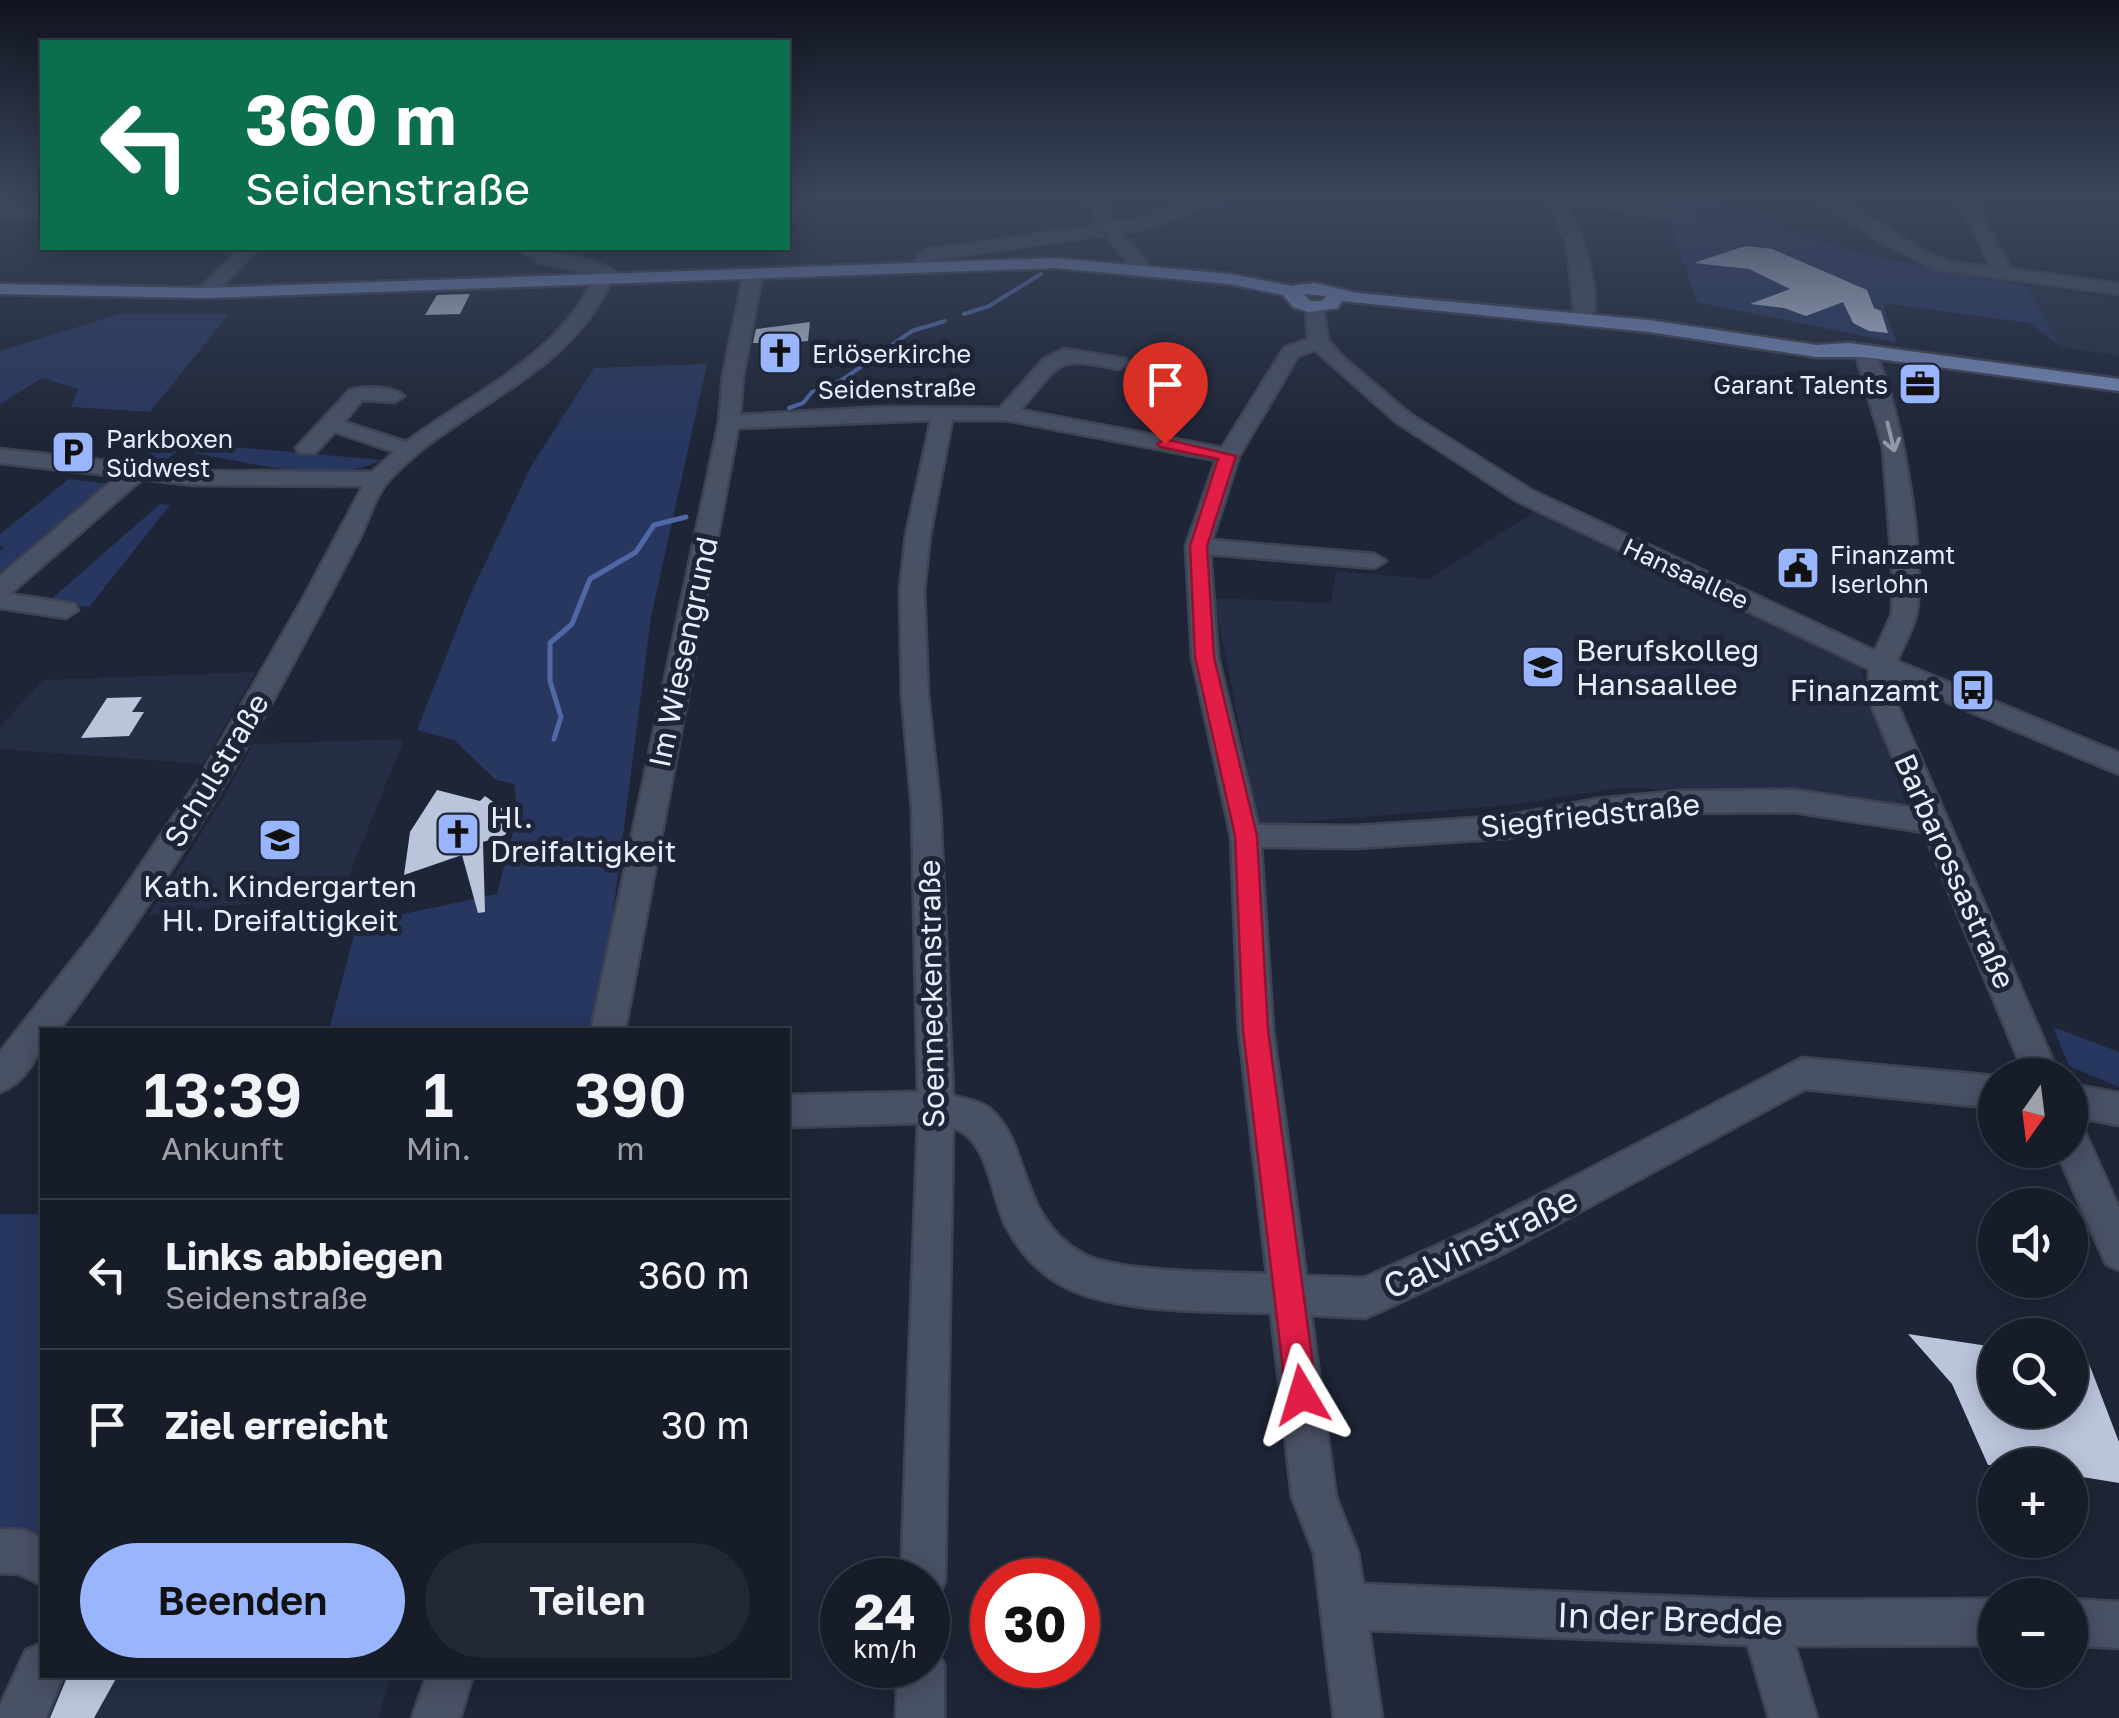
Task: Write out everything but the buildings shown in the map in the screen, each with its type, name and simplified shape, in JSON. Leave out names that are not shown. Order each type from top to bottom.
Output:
[{"type":"main road","points":[[0,289],[205,293],[599,279]]},
{"type":"main road","points":[[1210,279],[1294,292],[1316,287],[1335,296],[1584,320],[1650,332],[1793,345],[1816,352],[1865,351],[2119,385]]},
{"type":"main road","points":[[1294,292],[1296,302],[1315,308],[1332,304],[1335,296]]},
{"type":"street","points":[[205,293],[219,279]]},
{"type":"street","name":"Schulstraße","points":[[0,1076],[99,954],[192,815],[281,662],[378,478],[409,450],[559,344],[582,323],[604,279]]},
{"type":"street","name":"Im Wiesengrund","points":[[608,1028],[730,422],[734,376],[752,279]]},
{"type":"street","points":[[1582,279],[1584,320]]},
{"type":"street","points":[[2044,279],[2119,289]]},
{"type":"street","points":[[1315,308],[1318,342],[1292,352],[1228,456],[1198,546],[1204,657],[1246,836],[1256,1030],[1314,1497],[1336,1553],[1358,1718]]},
{"type":"street","name":"Hansaallee","points":[[1318,342],[1403,418],[1525,496],[1882,665],[2119,764]]},
{"type":"street","points":[[1865,351],[1894,447],[1906,577],[1904,614],[1882,665]]},
{"type":"street","name":"Seidenstraße","points":[[1006,414],[1051,364],[1072,353],[1118,363]]},
{"type":"street","points":[[307,448],[331,424],[358,385],[394,396]]},
{"type":"street","name":"Seidenstraße","points":[[730,422],[943,412],[1006,414],[1228,456]]},
{"type":"street","name":"Soenneckenstraße","points":[[924,1558],[936,1107],[926,808],[915,696],[912,590],[918,535],[943,412]]},
{"type":"street","points":[[331,424],[409,450]]},
{"type":"street","points":[[0,456],[194,478],[378,478]]},
{"type":"street","points":[[0,588],[135,473]]},
{"type":"street","points":[[1198,546],[1374,561]]},
{"type":"street","points":[[0,600],[66,610]]},
{"type":"street","name":"Barbarossastraße","points":[[1882,665],[1881,697],[2035,1058]]},
{"type":"street","name":"Siegfriedstraße","points":[[1246,836],[1356,836],[1507,826],[1597,810],[1680,802],[1794,801],[1933,822]]},
{"type":"street","name":"Calvinstraße","points":[[790,1111],[936,1107],[974,1118],[991,1136],[1019,1213],[1038,1242],[1072,1270],[1101,1280],[1168,1289],[1365,1298],[1490,1242],[1802,1073],[1978,1090]]},
{"type":"street","points":[[2088,1103],[2119,1109]]},
{"type":"street","points":[[2082,1168],[2119,1251]]},
{"type":"street","points":[[0,1551],[25,1552],[40,1561]]},
{"type":"street","name":"In der Bredde","points":[[1345,1606],[1765,1623],[1978,1622]]},
{"type":"street","points":[[1765,1623],[1792,1718]]},
{"type":"street","points":[[2088,1623],[2119,1625]]},
{"type":"street","points":[[19,1718],[40,1671]]},
{"type":"street","points":[[436,1718],[449,1678]]},
{"type":"street","points":[[920,1718],[921,1688]]},
{"type":"shaded area","points":[[1689,279],[1990,279],[2026,286],[2061,347],[2029,323],[1882,303],[1897,343],[1697,302]]},
{"type":"shaded area","points":[[2026,286],[2119,298],[2119,356],[2061,347]]},
{"type":"shaded area","points":[[119,314],[229,314],[150,412],[71,407],[78,389],[42,378],[0,404],[0,351]]},
{"type":"shaded area","points":[[707,364],[651,617],[598,1028],[330,1028],[357,924],[497,894],[518,813],[514,784],[496,780],[454,740],[417,730],[469,598],[530,468],[594,368]]},
{"type":"shaded area","points":[[164,441],[382,460],[360,468],[309,471],[177,451],[160,465],[139,462]]},
{"type":"shaded area","points":[[69,479],[124,486],[0,587],[0,551],[4,547],[0,546],[0,534]]},
{"type":"shaded area","points":[[160,504],[170,505],[89,607],[48,602]]},
{"type":"shaded area","name":"Berufskolleg Hansaallee","points":[[1534,512],[1859,663],[1908,810],[1785,793],[1618,788],[1513,805],[1259,825],[1214,598],[1331,603],[1336,571],[1429,579]]},
{"type":"shaded area","points":[[256,672],[203,764],[0,749],[0,727],[43,680]]},
{"type":"shaded area","name":"Kath. Kindergarten Hl. Dreifaltigkeit","points":[[404,739],[342,893],[149,915],[222,801],[253,744]]},
{"type":"shaded area","points":[[2053,1027],[2119,1052],[2119,1087],[2088,1074],[2088,1058],[2066,1058]]},
{"type":"shaded area","points":[[0,1214],[40,1214],[40,1533],[0,1532]]},
{"type":"shaded area","points":[[57,1678],[390,1678],[378,1718],[33,1718]]},
{"type":"waterway","points":[[964,314],[989,306],[1033,279]]},
{"type":"waterway","points":[[789,408],[803,403],[812,392],[842,380],[912,331],[945,321]]},
{"type":"waterway","points":[[554,739],[561,717],[550,681],[550,643],[572,624],[590,579],[636,552],[654,525],[686,517]]},
{"type":"place","name":"Erlöserkirche","points":[[780,353]]},
{"type":"place","name":"Garant Talents","points":[[1920,384]]},
{"type":"place","name":"Parkboxen Südwest","points":[[73,452]]},
{"type":"place","name":"Finanzamt Iserlohn","points":[[1798,568]]},
{"type":"place","name":"Berufskolleg Hansaallee","points":[[1543,667]]},
{"type":"place","name":"Finanzamt","points":[[1973,690]]},
{"type":"place","name":"Hl. Dreifaltigkeit","points":[[458,834]]},
{"type":"place","name":"Kath. Kindergarten Hl. Dreifaltigkeit","points":[[280,840]]},
{"type":"route","points":[[1165,444],[1228,456],[1198,546],[1204,657],[1246,836],[1256,1030],[1302,1395]]}]
